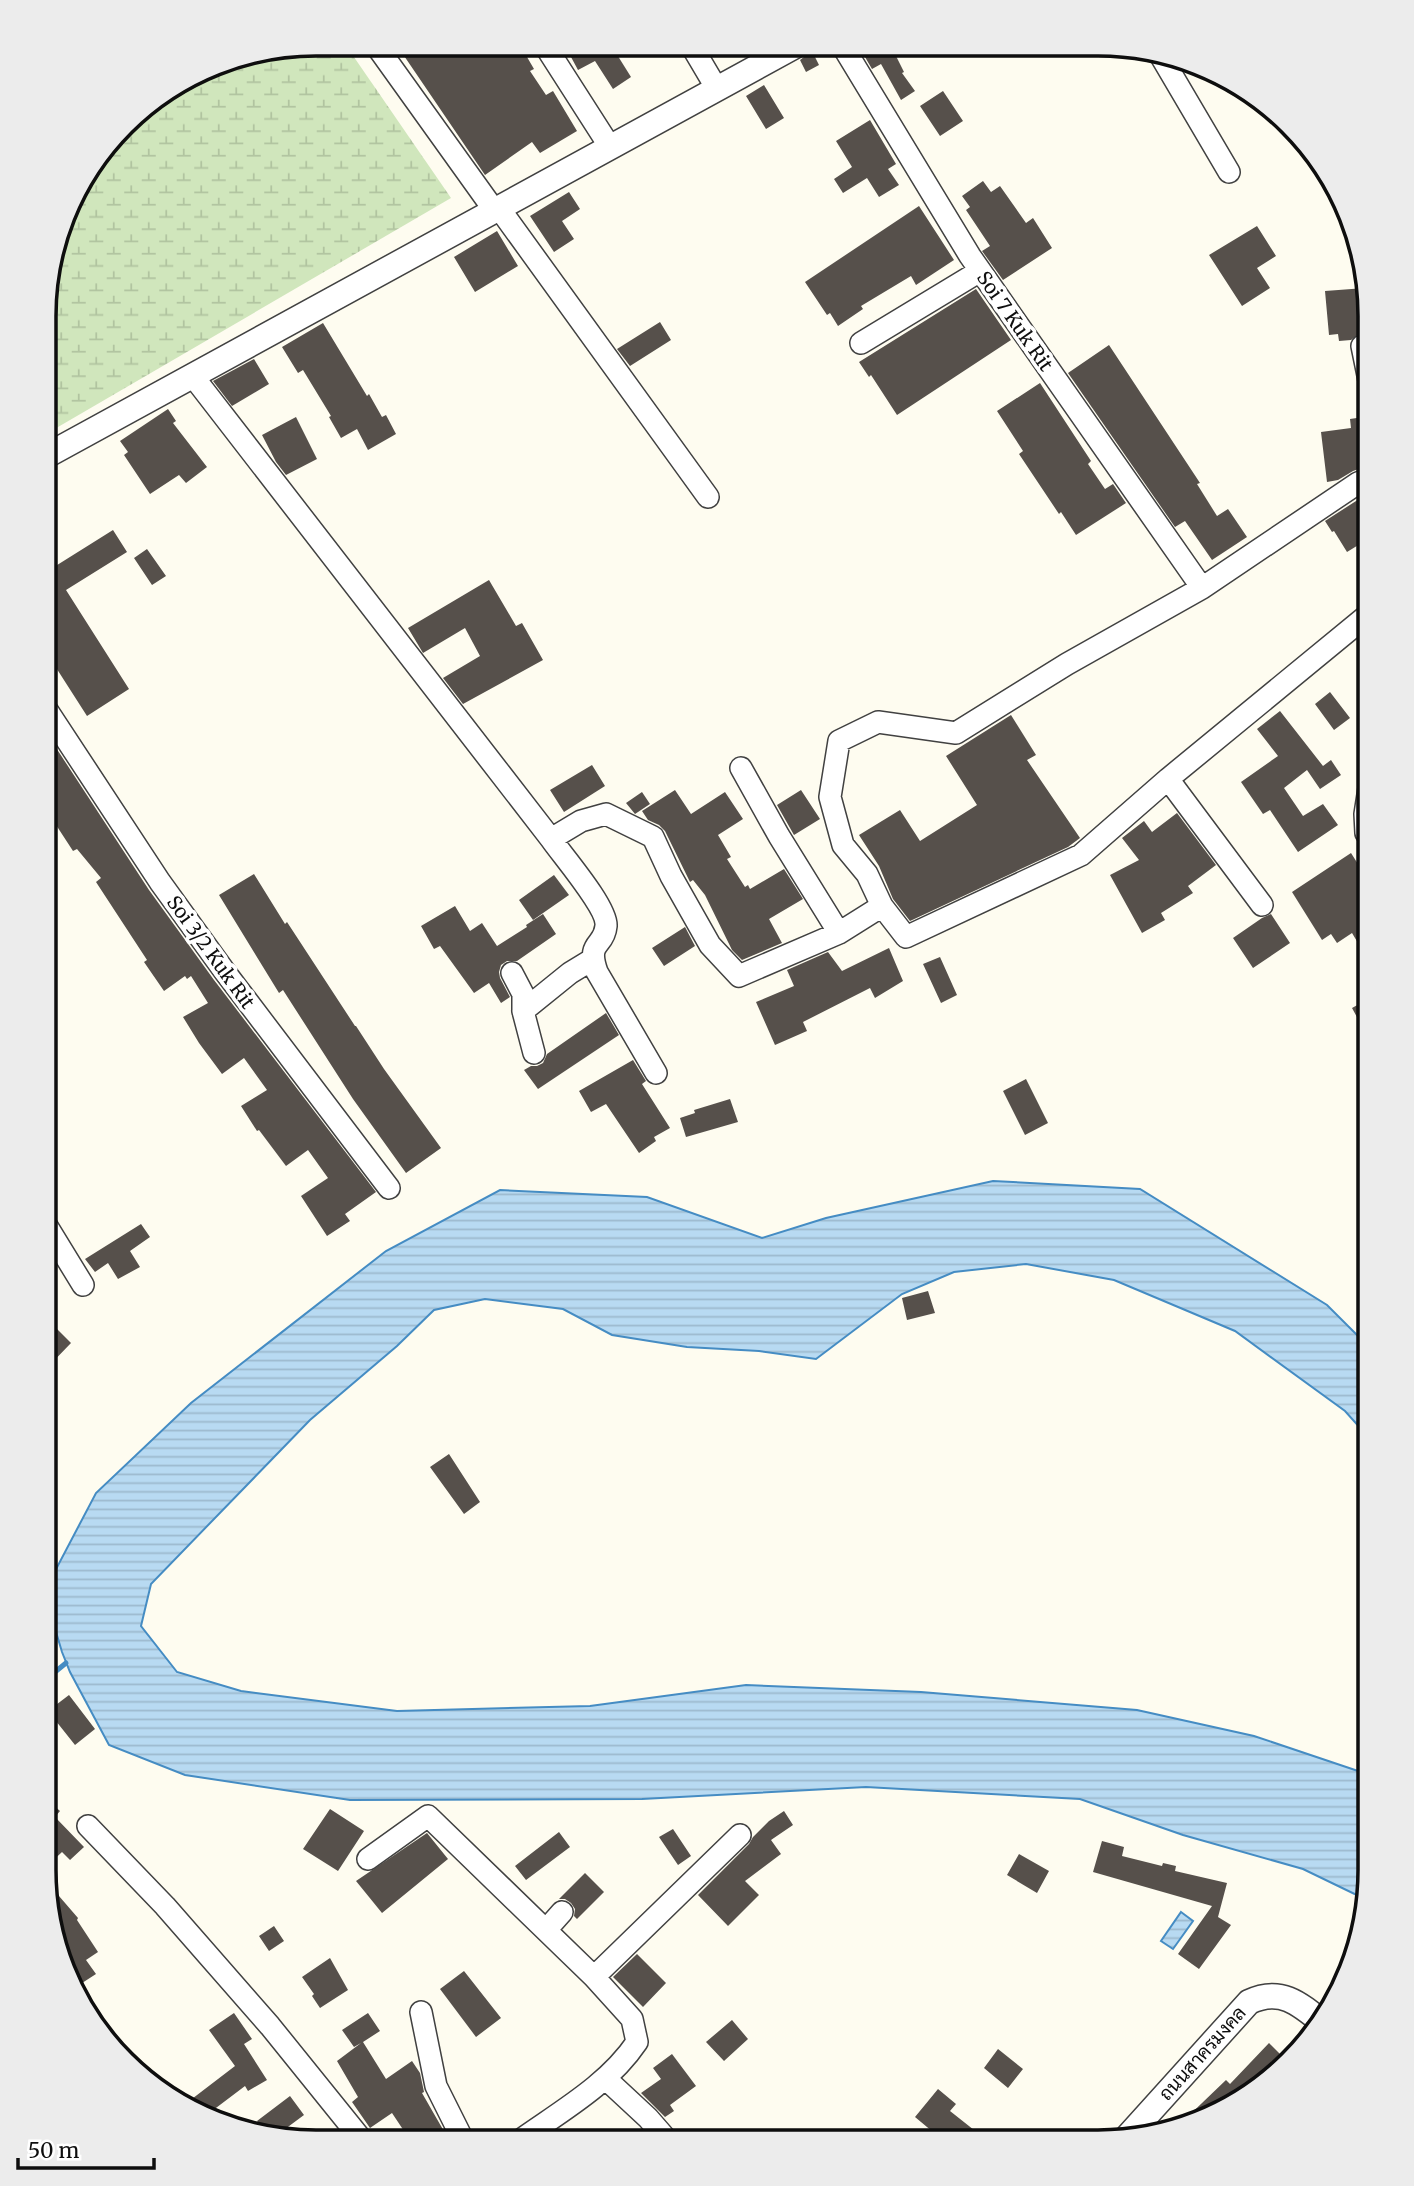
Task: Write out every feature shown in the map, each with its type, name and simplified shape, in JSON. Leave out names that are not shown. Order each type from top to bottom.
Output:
[{"type":"street","points":[[384,56],[708,497]]},
{"type":"street","points":[[552,56],[610,147]]},
{"type":"street","points":[[698,56],[717,89]]},
{"type":"street","points":[[56,450],[777,56]]},
{"type":"street","name":"Soi 7 Kuk Rit","points":[[849,56],[980,271],[1202,588]]},
{"type":"street","points":[[1166,65],[1229,173]]},
{"type":"street","points":[[861,343],[980,271]]},
{"type":"street","points":[[192,375],[594,897],[606,920],[606,928],[594,950],[593,959],[597,972],[656,1073]]},
{"type":"street","points":[[1358,483],[1202,588],[1067,664],[956,733],[878,722],[839,741],[830,797],[843,845],[867,874],[882,906],[906,937],[1082,855],[1168,779],[1358,623]]},
{"type":"street","name":"Soi 3/2 Kuk Rit","points":[[56,721],[160,882],[388,1188]]},
{"type":"street","points":[[741,768],[839,933]]},
{"type":"street","points":[[1168,779],[1262,905]]},
{"type":"street","points":[[551,839],[581,821],[606,814],[653,837],[671,876],[710,945],[739,976],[839,933],[882,906]]},
{"type":"street","points":[[523,1011],[570,973],[593,959]]},
{"type":"street","points":[[512,973],[523,994],[523,1011],[534,1053]]},
{"type":"street","points":[[56,1241],[83,1284]]},
{"type":"street","points":[[368,1858],[428,1816],[594,1977],[632,2019],[636,2042],[624,2062],[606,2080],[535,2130]]},
{"type":"street","points":[[88,1826],[218,1966],[354,2130]]},
{"type":"street","points":[[594,1977],[740,1835]]},
{"type":"street","points":[[545,1930],[562,1912]]},
{"type":"street","name":"ถนนสาครมงคล","points":[[1136,2127],[1249,2002],[1261,1996],[1273,1996],[1300,2003],[1313,2015]]},
{"type":"street","points":[[421,2012],[436,2086],[458,2130]]},
{"type":"street","points":[[606,2080],[658,2130]]},
{"type":"green space","points":[[316,56],[353,56],[451,198],[56,428],[58,282],[76,217],[100,172],[132,132],[186,91],[233,70],[266,61]]},
{"type":"water","points":[[993,1181],[1140,1189],[1327,1305],[1358,1336],[1358,1426],[1345,1411],[1235,1331],[1114,1280],[1026,1264],[954,1272],[902,1294],[816,1359],[759,1351],[687,1347],[612,1335],[563,1309],[485,1299],[434,1310],[397,1346],[310,1420],[151,1584],[141,1626],[177,1672],[241,1691],[397,1711],[590,1706],[746,1685],[921,1692],[1137,1710],[1254,1736],[1358,1771],[1357,1895],[1303,1869],[1183,1835],[1080,1799],[866,1787],[642,1799],[350,1800],[185,1775],[109,1745],[70,1672],[56,1632],[56,1569],[96,1493],[191,1403],[386,1251],[500,1190],[647,1197],[762,1238],[826,1218]]},
{"type":"water","points":[[1181,1912],[1193,1921],[1173,1949],[1161,1941]]},
{"type":"building","points":[[404,56],[528,56],[534,69],[530,71],[546,95],[553,91],[577,131],[540,153],[532,142],[485,175]]},
{"type":"building","points":[[570,56],[618,56],[631,77],[613,89],[595,61],[578,70]]},
{"type":"building","points":[[805,56],[814,56],[819,65],[806,72],[800,60]]},
{"type":"building","points":[[864,56],[896,56],[904,72],[902,73],[915,91],[901,100],[881,64],[872,69]]},
{"type":"building","points":[[764,85],[784,118],[766,129],[746,96]]},
{"type":"building","points":[[943,91],[963,121],[940,136],[920,106]]},
{"type":"building","points":[[870,120],[896,164],[888,169],[899,185],[879,197],[867,178],[843,193],[834,179],[852,167],[836,141]]},
{"type":"building","points":[[983,181],[991,192],[1000,186],[1026,223],[1033,218],[1052,248],[1003,280],[982,251],[990,246],[966,210],[970,207],[962,196]]},
{"type":"building","points":[[569,192],[580,209],[562,221],[574,239],[554,252],[530,216]]},
{"type":"building","points":[[919,206],[954,260],[916,285],[911,276],[861,306],[863,309],[838,326],[830,313],[827,315],[805,282]]},
{"type":"building","points":[[1257,226],[1276,256],[1257,268],[1270,288],[1242,306],[1209,255]]},
{"type":"building","points":[[497,231],[518,266],[475,292],[454,257]]},
{"type":"building","points":[[976,289],[1011,340],[897,415],[871,375],[869,377],[859,362]]},
{"type":"building","points":[[1356,289],[1358,335],[1351,340],[1339,341],[1338,334],[1329,335],[1325,291]]},
{"type":"building","points":[[660,322],[671,340],[630,366],[617,349]]},
{"type":"building","points":[[323,323],[367,396],[369,394],[382,417],[386,415],[396,434],[368,450],[357,429],[341,438],[303,370],[298,373],[282,347]]},
{"type":"building","points":[[1109,345],[1200,483],[1197,484],[1217,516],[1228,509],[1247,537],[1212,560],[1185,521],[1175,527],[1068,373]]},
{"type":"building","points":[[254,359],[269,384],[232,406],[213,381]]},
{"type":"building","points":[[1040,383],[1091,461],[1088,464],[1105,489],[1113,484],[1126,503],[1076,535],[1019,454],[1023,451],[997,411]]},
{"type":"building","points":[[168,409],[176,421],[173,423],[207,467],[186,483],[179,475],[150,494],[124,455],[128,452],[120,441]]},
{"type":"building","points":[[296,417],[317,459],[286,475],[262,435]]},
{"type":"building","points":[[1358,418],[1358,469],[1338,480],[1327,482],[1321,432],[1351,428],[1350,419]]},
{"type":"building","points":[[1358,500],[1358,545],[1347,552],[1325,521]]},
{"type":"building","points":[[113,530],[127,552],[66,590],[129,689],[87,716],[56,668],[56,566]]},
{"type":"building","points":[[147,549],[166,576],[152,585],[134,558]]},
{"type":"building","points":[[489,580],[516,626],[522,623],[543,660],[463,704],[443,678],[480,656],[465,628],[423,653],[408,628]]},
{"type":"building","points":[[1330,692],[1350,718],[1334,730],[1315,704]]},
{"type":"building","points":[[1280,711],[1323,766],[1331,760],[1341,775],[1320,789],[1307,770],[1284,788],[1303,816],[1323,804],[1338,825],[1298,852],[1270,810],[1263,814],[1241,782],[1278,756],[1257,729]]},
{"type":"building","points":[[1011,715],[1036,755],[1027,760],[1080,838],[1068,847],[910,921],[893,899],[879,866],[859,835],[900,810],[920,841],[977,805],[946,756]]},
{"type":"building","points":[[56,748],[149,890],[214,980],[376,1192],[345,1214],[350,1221],[327,1236],[301,1196],[328,1178],[308,1150],[286,1166],[259,1130],[257,1131],[241,1106],[267,1090],[244,1058],[222,1074],[183,1017],[208,1003],[191,976],[187,979],[185,976],[164,991],[96,882],[101,878],[77,849],[73,851],[56,825]]},
{"type":"building","points":[[592,765],[605,786],[564,812],[550,790]]},
{"type":"building","points":[[675,790],[691,814],[725,792],[743,819],[718,835],[731,857],[727,859],[745,887],[748,885],[750,889],[784,869],[803,899],[769,919],[782,943],[742,960],[732,950],[705,895],[693,880],[690,882],[665,831],[648,820],[642,811]]},
{"type":"building","points":[[801,790],[820,819],[794,835],[777,805]]},
{"type":"building","points":[[642,792],[650,804],[635,814],[626,803]]},
{"type":"building","points":[[1177,813],[1216,865],[1188,886],[1193,893],[1161,913],[1165,920],[1142,933],[1110,875],[1139,860],[1122,838],[1144,821],[1152,832]]},
{"type":"building","points":[[1351,853],[1358,864],[1358,943],[1352,933],[1337,943],[1331,934],[1322,940],[1292,892]]},
{"type":"building","points":[[254,874],[285,924],[287,922],[384,1069],[441,1148],[406,1173],[353,1099],[283,990],[279,993],[219,895]]},
{"type":"building","points":[[554,875],[569,895],[533,920],[519,900]]},
{"type":"building","points":[[455,906],[470,931],[482,923],[497,946],[543,914],[556,934],[517,961],[507,961],[501,965],[500,978],[510,997],[501,1003],[489,983],[474,993],[440,946],[434,949],[421,926]]},
{"type":"building","points":[[1271,914],[1290,943],[1253,968],[1233,938]]},
{"type":"building","points":[[685,927],[695,946],[664,966],[652,948]]},
{"type":"building","points":[[889,948],[903,981],[875,998],[870,988],[803,1022],[807,1031],[775,1045],[756,1002],[794,986],[787,970],[828,952],[842,971]]},
{"type":"building","points":[[940,957],[957,995],[941,1003],[923,964]]},
{"type":"building","points":[[1358,1005],[1358,1019],[1352,1008]]},
{"type":"building","points":[[606,1013],[619,1035],[538,1089],[524,1070],[543,1063],[547,1054]]},
{"type":"building","points":[[633,1060],[646,1081],[642,1084],[670,1128],[654,1137],[656,1141],[639,1153],[606,1104],[591,1112],[579,1091]]},
{"type":"building","points":[[1026,1079],[1048,1123],[1025,1135],[1003,1091]]},
{"type":"building","points":[[730,1099],[738,1122],[686,1137],[680,1118],[695,1113],[694,1110]]},
{"type":"building","points":[[141,1224],[150,1237],[130,1251],[140,1267],[118,1279],[108,1263],[95,1272],[85,1259]]},
{"type":"building","points":[[928,1291],[935,1313],[907,1320],[902,1298]]},
{"type":"building","points":[[56,1328],[71,1343],[56,1359]]},
{"type":"building","points":[[449,1454],[480,1502],[464,1514],[430,1467]]},
{"type":"building","points":[[69,1695],[95,1729],[75,1745],[56,1721],[56,1705]]},
{"type":"building","points":[[330,1809],[364,1831],[338,1871],[303,1849]]},
{"type":"building","points":[[784,1811],[793,1825],[771,1840],[781,1854],[745,1881],[759,1895],[728,1926],[698,1895],[769,1821]]},
{"type":"building","points":[[56,1818],[84,1847],[70,1860],[62,1852],[56,1858]]},
{"type":"building","points":[[673,1829],[691,1856],[678,1865],[659,1837]]},
{"type":"building","points":[[559,1832],[570,1847],[526,1880],[515,1866]]},
{"type":"building","points":[[427,1833],[448,1859],[382,1913],[356,1881]]},
{"type":"building","points":[[1102,1841],[1124,1847],[1122,1856],[1162,1866],[1163,1863],[1176,1866],[1175,1871],[1227,1883],[1218,1917],[1231,1925],[1199,1969],[1178,1954],[1212,1906],[1093,1872]]},
{"type":"building","points":[[1019,1854],[1049,1871],[1037,1893],[1007,1875]]},
{"type":"building","points":[[585,1873],[604,1892],[577,1919],[571,1903],[559,1899]]},
{"type":"building","points":[[57,1894],[78,1918],[98,1952],[86,1960],[96,1974],[82,1983],[65,1937]]},
{"type":"building","points":[[274,1926],[284,1941],[269,1951],[259,1936]]},
{"type":"building","points":[[637,1954],[666,1983],[643,2007],[613,1977]]},
{"type":"building","points":[[330,1958],[348,1990],[320,2008],[302,1977]]},
{"type":"building","points":[[464,1971],[501,2018],[476,2037],[440,1989]]},
{"type":"building","points":[[234,2013],[252,2039],[244,2044],[267,2080],[248,2091],[245,2086],[215,2109],[193,2098],[235,2066],[209,2030]]},
{"type":"building","points":[[368,2013],[380,2031],[363,2042],[386,2079],[412,2061],[420,2073],[422,2093],[443,2130],[403,2130],[392,2113],[370,2128],[352,2102],[358,2097],[337,2061],[361,2043],[354,2047],[342,2030]]},
{"type":"building","points":[[732,2020],[748,2039],[724,2061],[706,2042]]},
{"type":"building","points":[[1269,2043],[1281,2055],[1242,2086],[1193,2111],[1226,2080],[1230,2084]]},
{"type":"building","points":[[998,2049],[1023,2069],[1008,2088],[984,2068]]},
{"type":"building","points":[[672,2054],[696,2086],[670,2105],[674,2111],[665,2117],[641,2093],[661,2079],[653,2068]]},
{"type":"building","points":[[938,2089],[956,2104],[950,2111],[974,2130],[931,2130],[915,2117]]},
{"type":"building","points":[[290,2096],[304,2115],[286,2128],[257,2121]]},
{"type":"waterway","points":[[56,1671],[66,1663]]}]
